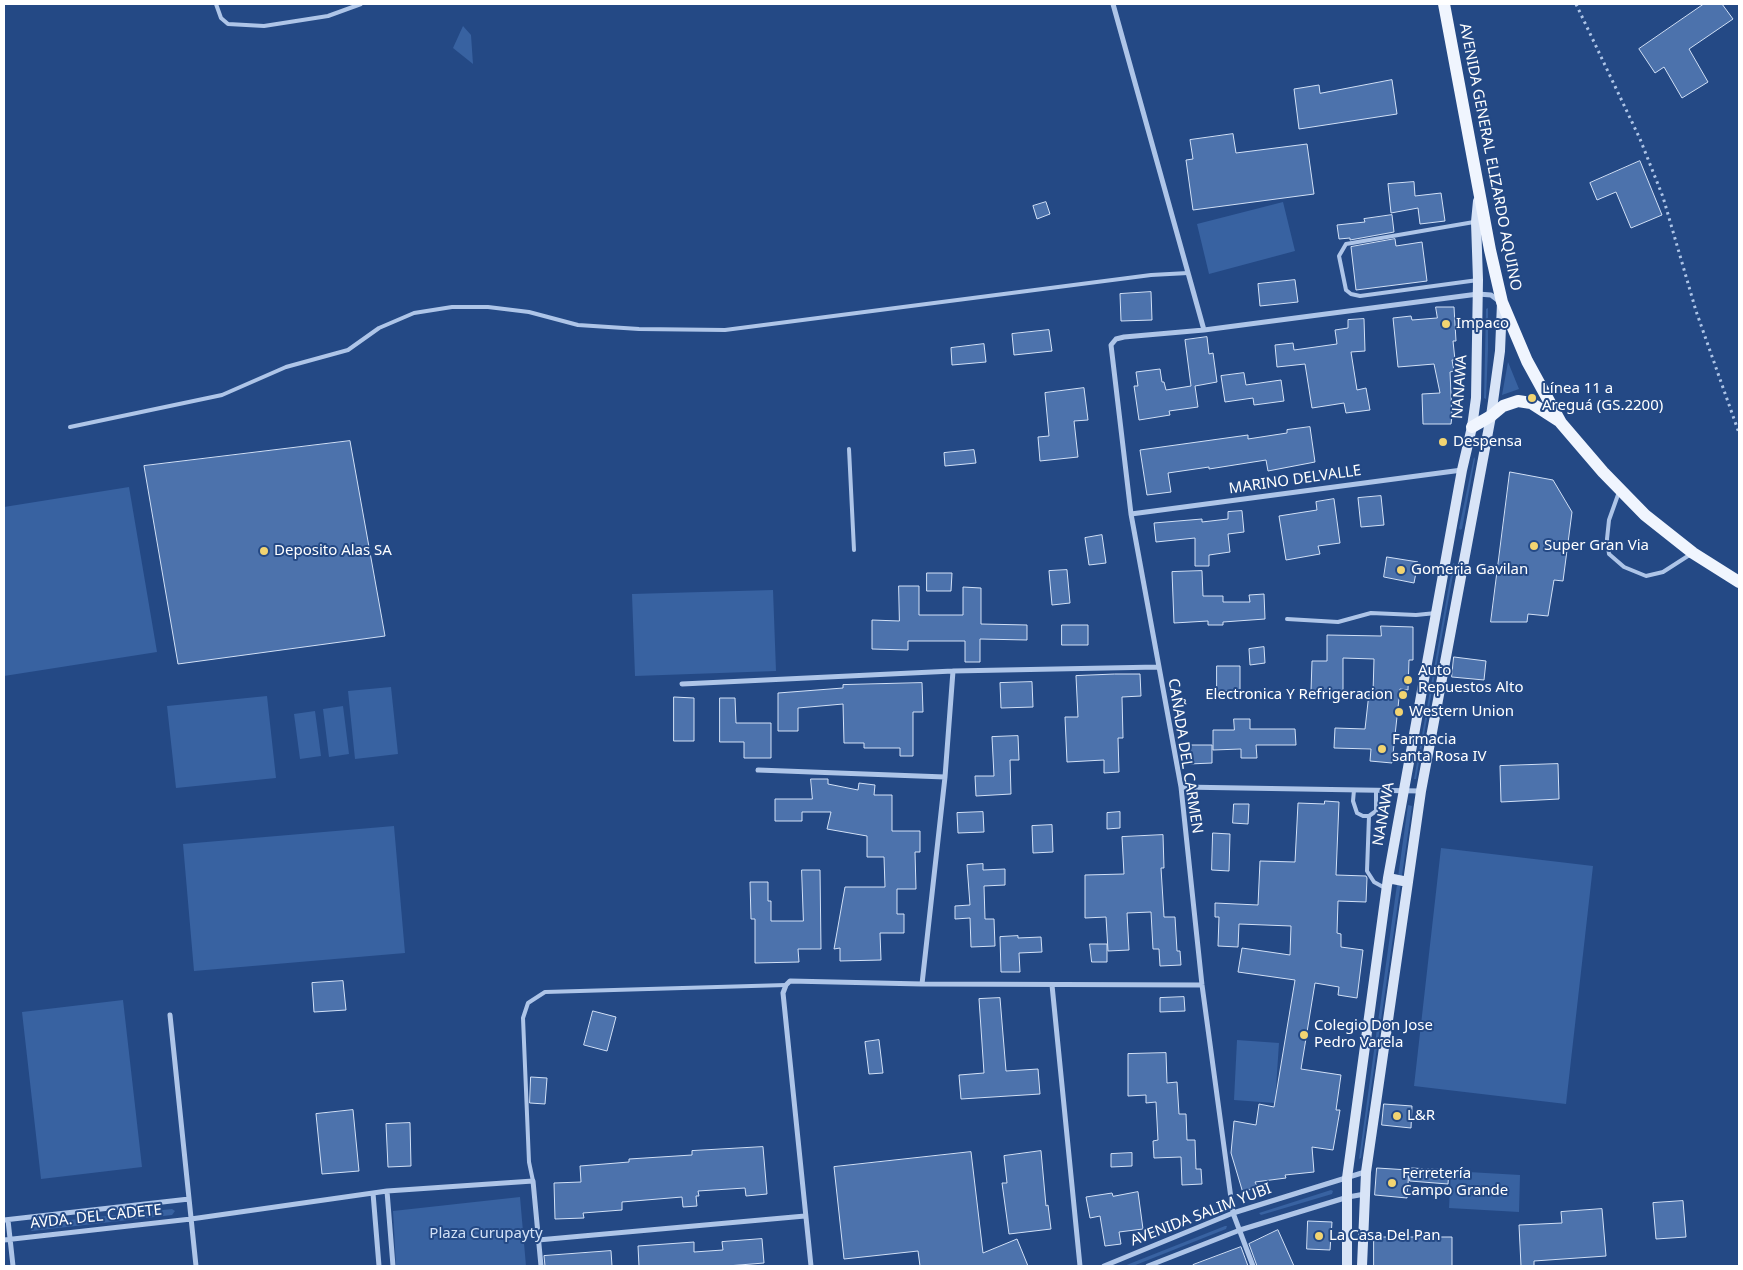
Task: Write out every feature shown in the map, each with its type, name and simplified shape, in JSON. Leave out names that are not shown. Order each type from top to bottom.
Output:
[{"type":"main road","name":"AVENIDA GENERAL ELIZARDO AQUINO","points":[[1444,4],[1490,250],[1502,302],[1527,360],[1561,423],[1620,490],[1645,516],[1692,553],[1739,582]]},
{"type":"main road","name":"NANAWA","points":[[1347,1266],[1348,1178],[1388,878],[1476,398],[1478,280],[1476,222],[1479,190]]},
{"type":"main road","points":[[1362,1266],[1366,1172],[1421,792],[1491,416],[1500,351],[1502,302]]},
{"type":"main road","points":[[1472,427],[1491,416],[1502,406],[1518,401],[1531,403],[1561,423]]},
{"type":"main road","points":[[1448,545],[1466,551]]},
{"type":"main road","points":[[1423,681],[1441,686]]},
{"type":"main road","points":[[1388,878],[1408,882]]},
{"type":"street","points":[[1113,4],[1204,330],[1478,294],[1490,295],[1502,302]]},
{"type":"street","name":"CAÑADA DEL CARMEN","points":[[1204,330],[1124,337],[1116,339],[1111,345],[1131,514],[1181,787],[1202,985],[1234,1213],[1253,1266]]},
{"type":"street","name":"MARINO DELVALLE","points":[[1131,514],[1462,470]]},
{"type":"street","points":[[682,684],[953,671],[1158,667]]},
{"type":"street","points":[[922,984],[945,776],[953,671]]},
{"type":"street","points":[[758,770],[945,776]]},
{"type":"street","points":[[1181,787],[1421,792]]},
{"type":"street","points":[[811,1266],[783,994],[786,985],[790,981],[922,984],[1202,985]]},
{"type":"street","points":[[1052,985],[1080,1266]]},
{"type":"street","points":[[170,1015],[196,1266]]},
{"type":"street","name":"AVENIDA SALIM YUBI","points":[[1104,1266],[1234,1213],[1366,1172]]},
{"type":"street","points":[[533,1181],[541,1266]]},
{"type":"street","name":"AVDA. DEL CADETE","points":[[4,1240],[191,1220],[386,1191],[533,1181]]},
{"type":"street","points":[[386,1191],[393,1266]]},
{"type":"street","points":[[373,1193],[379,1266]]},
{"type":"street","name":"AVENIDA SALIM YUBI","points":[[1148,1266],[1240,1230],[1348,1197],[1365,1194]]},
{"type":"street","points":[[14,1266],[6,1220],[189,1199]]},
{"type":"street","points":[[538,1240],[806,1216]]},
{"type":"lane","points":[[216,4],[221,18],[228,24],[264,26],[328,16],[361,4]]},
{"type":"lane","points":[[1476,222],[1346,244],[1339,256],[1346,290],[1351,294],[1360,296],[1478,280]]},
{"type":"lane","points":[[70,427],[222,395],[286,367],[348,350],[379,328],[414,313],[452,307],[488,307],[529,312],[578,325],[639,330],[725,330],[1151,275],[1188,273]]},
{"type":"lane","points":[[849,449],[854,550]]},
{"type":"lane","points":[[1620,490],[1609,520],[1607,539],[1610,554],[1624,567],[1646,576],[1668,569],[1692,553]]},
{"type":"lane","points":[[1287,619],[1338,622],[1371,613],[1436,613]]},
{"type":"lane","points":[[1354,790],[1353,801],[1357,813],[1362,816],[1369,816],[1376,811],[1376,791]]},
{"type":"lane","points":[[1369,816],[1367,871],[1374,882],[1387,889]]},
{"type":"lane","points":[[533,1181],[530,1162],[523,1018],[528,1003],[545,992],[786,985]]},
{"type":"path","points":[[1576,4],[1640,138],[1663,197],[1696,311],[1739,433]]},
{"type":"green space","points":[[463,26],[471,35],[473,64],[453,48]]},
{"type":"green space","points":[[1283,202],[1295,251],[1209,274],[1197,224]]},
{"type":"green space","points":[[1488,308],[1486,399],[1484,398],[1486,309]]},
{"type":"green space","points":[[1508,362],[1519,389],[1502,395]]},
{"type":"green space","points":[[1474,457],[1462,529],[1460,530],[1459,528]]},
{"type":"green space","points":[[129,487],[157,652],[4,676],[4,507]]},
{"type":"green space","points":[[1453,563],[1455,564],[1416,779],[1414,779]]},
{"type":"green space","points":[[773,590],[776,671],[635,676],[632,594]]},
{"type":"green space","points":[[391,687],[398,754],[355,759],[348,691]]},
{"type":"green space","points":[[267,696],[276,778],[176,788],[167,706]]},
{"type":"green space","points":[[343,706],[349,754],[329,757],[323,709]]},
{"type":"green space","points":[[315,711],[321,756],[300,759],[294,714]]},
{"type":"green space","points":[[1408,805],[1412,806],[1361,1158],[1359,1159]]},
{"type":"green space","points":[[394,826],[405,953],[194,971],[183,844]]},
{"type":"green space","points":[[1441,848],[1593,866],[1566,1104],[1414,1086]]},
{"type":"green space","points":[[123,1000],[142,1167],[41,1179],[22,1012]]},
{"type":"green space","points":[[1237,1040],[1279,1043],[1275,1103],[1234,1100]]},
{"type":"green space","points":[[1451,1171],[1520,1175],[1519,1212],[1449,1208]]},
{"type":"green space","points":[[1331,1190],[1333,1191],[1332,1194],[1261,1215],[1259,1213]]},
{"type":"green space","name":"Plaza Curupayty","points":[[520,1197],[526,1266],[396,1266],[393,1211]]},
{"type":"green space","points":[[172,1209],[175,1211],[172,1215],[32,1231],[29,1229],[32,1224]]},
{"type":"green space","points":[[1227,1226],[1226,1229],[1133,1266],[1124,1266]]},
{"type":"building","points":[[1704,4],[1722,4],[1733,19],[1689,49],[1708,82],[1682,98],[1664,67],[1655,73],[1639,49]]},
{"type":"building","points":[[1392,80],[1397,114],[1299,129],[1294,89],[1319,85],[1320,93]]},
{"type":"building","points":[[1233,134],[1236,153],[1307,144],[1314,194],[1193,210],[1186,160],[1193,159],[1190,140]]},
{"type":"building","points":[[1640,161],[1662,215],[1631,228],[1616,192],[1597,200],[1590,183]]},
{"type":"building","points":[[1414,182],[1415,196],[1441,193],[1445,221],[1420,224],[1418,208],[1391,213],[1388,184]]},
{"type":"building","points":[[1046,202],[1050,214],[1037,219],[1033,206]]},
{"type":"building","points":[[1392,215],[1394,232],[1350,240],[1350,238],[1339,239],[1337,225],[1365,222],[1364,219]]},
{"type":"building","points":[[1395,239],[1396,246],[1422,242],[1427,281],[1356,290],[1351,247]]},
{"type":"building","points":[[1295,280],[1298,302],[1260,306],[1258,284]]},
{"type":"building","points":[[1151,292],[1152,320],[1121,321],[1120,294]]},
{"type":"building","points":[[1436,307],[1454,307],[1456,341],[1453,341],[1455,360],[1452,360],[1454,371],[1450,372],[1451,424],[1423,424],[1422,394],[1440,393],[1434,364],[1398,367],[1393,318],[1411,316],[1412,320],[1437,318]]},
{"type":"building","points":[[1364,319],[1365,351],[1351,352],[1357,390],[1366,388],[1370,410],[1346,413],[1344,403],[1312,408],[1305,364],[1277,367],[1275,345],[1293,343],[1294,350],[1337,344],[1335,330],[1348,328],[1348,320]]},
{"type":"building","points":[[1049,330],[1052,351],[1014,355],[1012,334]]},
{"type":"building","points":[[1207,337],[1209,354],[1213,353],[1217,382],[1195,386],[1198,407],[1169,411],[1170,415],[1139,420],[1134,386],[1138,386],[1136,372],[1160,369],[1162,382],[1164,382],[1166,390],[1191,386],[1185,340]]},
{"type":"building","points":[[984,344],[986,362],[952,365],[951,348]]},
{"type":"building","points":[[1244,373],[1246,385],[1281,380],[1284,401],[1254,405],[1253,398],[1225,402],[1221,376]]},
{"type":"building","points":[[1084,388],[1088,420],[1074,421],[1078,457],[1040,461],[1038,437],[1049,436],[1045,393]]},
{"type":"building","points":[[1310,427],[1315,462],[1268,471],[1266,460],[1168,473],[1171,492],[1147,495],[1140,450],[1248,435],[1248,439],[1287,433],[1287,430]]},
{"type":"building","name":"Deposito Alas SA","points":[[350,441],[385,636],[178,664],[144,466]]},
{"type":"building","points":[[974,450],[976,463],[945,466],[944,453]]},
{"type":"building","name":"Super Gran Via","points":[[1510,472],[1553,480],[1572,512],[1563,581],[1554,580],[1548,616],[1528,614],[1527,622],[1491,622]]},
{"type":"building","points":[[1381,496],[1384,525],[1361,527],[1358,498]]},
{"type":"building","points":[[1334,499],[1340,543],[1318,546],[1320,554],[1286,560],[1279,516],[1317,510],[1316,502]]},
{"type":"building","points":[[1242,511],[1244,532],[1228,534],[1230,552],[1209,555],[1209,566],[1195,566],[1195,538],[1156,542],[1154,523],[1202,519],[1202,522],[1228,519],[1228,512]]},
{"type":"building","points":[[1102,535],[1106,563],[1089,565],[1085,538]]},
{"type":"building","name":"Gomeria Gavilan","points":[[1387,557],[1418,562],[1414,583],[1384,577]]},
{"type":"building","points":[[1067,570],[1070,603],[1052,605],[1049,571]]},
{"type":"building","points":[[1202,571],[1203,596],[1223,596],[1223,602],[1250,602],[1249,595],[1264,594],[1265,619],[1223,622],[1223,625],[1208,625],[1208,621],[1174,623],[1172,572]]},
{"type":"building","points":[[927,573],[952,573],[951,591],[927,591]]},
{"type":"building","points":[[899,586],[919,586],[919,615],[963,615],[963,587],[981,588],[981,624],[1027,625],[1027,640],[980,639],[980,662],[965,662],[965,641],[908,641],[908,650],[872,649],[872,620],[899,621]]},
{"type":"building","points":[[1062,625],[1088,625],[1088,645],[1062,645]]},
{"type":"building","points":[[1381,626],[1413,627],[1413,660],[1409,660],[1408,690],[1400,689],[1392,763],[1370,761],[1371,749],[1334,748],[1335,728],[1365,729],[1369,693],[1373,693],[1374,659],[1343,658],[1343,692],[1311,691],[1312,661],[1327,661],[1327,635],[1381,636]]},
{"type":"building","points":[[1264,647],[1265,663],[1250,665],[1249,649]]},
{"type":"building","points":[[1454,657],[1486,661],[1484,680],[1452,677]]},
{"type":"building","points":[[1217,666],[1240,666],[1240,691],[1217,691]]},
{"type":"building","points":[[1140,674],[1141,696],[1122,697],[1123,738],[1118,738],[1119,772],[1104,773],[1104,760],[1067,762],[1065,717],[1078,717],[1076,676]]},
{"type":"building","points":[[1032,682],[1033,707],[1001,708],[1000,683]]},
{"type":"building","points":[[922,683],[923,712],[913,712],[913,756],[900,756],[900,748],[864,748],[864,743],[844,743],[843,704],[798,708],[798,731],[778,731],[778,693],[843,688],[843,685]]},
{"type":"building","points":[[674,697],[694,698],[694,741],[674,741]]},
{"type":"building","points":[[720,698],[735,698],[736,723],[771,723],[771,758],[744,758],[744,742],[720,742]]},
{"type":"building","points":[[1234,719],[1250,719],[1250,729],[1295,729],[1296,745],[1256,745],[1257,758],[1241,758],[1241,749],[1213,750],[1213,730],[1234,730]]},
{"type":"building","points":[[1018,736],[1019,760],[1010,760],[1011,794],[976,796],[975,776],[994,776],[992,737]]},
{"type":"building","points":[[1189,745],[1212,745],[1212,763],[1189,764]]},
{"type":"building","points":[[1558,764],[1559,799],[1501,802],[1500,766]]},
{"type":"building","points":[[811,779],[828,779],[828,784],[858,790],[859,783],[875,785],[874,795],[892,795],[892,831],[920,831],[920,852],[915,852],[916,889],[897,889],[897,914],[904,914],[904,933],[880,933],[881,960],[840,961],[840,948],[834,949],[845,887],[885,887],[884,857],[867,857],[867,836],[827,829],[831,812],[802,812],[802,821],[775,821],[775,799],[812,799]]},
{"type":"building","points":[[1325,801],[1339,802],[1336,875],[1366,876],[1367,878],[1366,902],[1338,901],[1337,933],[1341,934],[1341,947],[1363,950],[1357,998],[1338,995],[1339,987],[1315,983],[1301,1069],[1341,1075],[1336,1110],[1340,1110],[1333,1150],[1312,1147],[1314,1172],[1285,1175],[1286,1178],[1255,1182],[1257,1186],[1243,1193],[1231,1153],[1234,1121],[1256,1125],[1259,1104],[1274,1107],[1295,980],[1238,972],[1242,948],[1290,955],[1291,926],[1239,924],[1238,947],[1218,946],[1219,917],[1215,917],[1215,903],[1258,905],[1260,861],[1295,862],[1298,803],[1324,804]]},
{"type":"building","points":[[1234,804],[1249,804],[1248,824],[1233,823]]},
{"type":"building","points":[[983,812],[984,832],[958,833],[957,813]]},
{"type":"building","points":[[1120,812],[1120,828],[1107,829],[1107,813]]},
{"type":"building","points":[[1052,825],[1053,852],[1033,853],[1032,826]]},
{"type":"building","points":[[1213,833],[1230,834],[1229,871],[1212,870]]},
{"type":"building","points":[[1163,835],[1164,868],[1161,868],[1164,917],[1175,917],[1177,951],[1180,951],[1181,965],[1160,966],[1159,949],[1153,949],[1151,912],[1127,913],[1129,950],[1108,951],[1106,917],[1085,918],[1085,875],[1124,874],[1122,837]]},
{"type":"building","points":[[983,864],[983,870],[1005,869],[1005,885],[984,886],[985,919],[994,919],[995,946],[971,947],[970,918],[955,919],[955,906],[970,905],[967,865]]},
{"type":"building","points":[[802,870],[820,870],[821,949],[798,949],[799,962],[755,963],[755,919],[751,919],[750,882],[768,882],[768,901],[771,901],[771,921],[803,921]]},
{"type":"building","points":[[1018,936],[1018,938],[1041,937],[1042,952],[1019,953],[1020,972],[1001,972],[1000,937]]},
{"type":"building","points":[[1090,944],[1107,944],[1107,962],[1092,962]]},
{"type":"building","points":[[343,981],[346,1010],[314,1012],[312,983]]},
{"type":"building","points":[[1184,997],[1185,1011],[1160,1012],[1160,998]]},
{"type":"building","points":[[1000,998],[1006,1071],[1038,1069],[1040,1094],[961,1099],[959,1075],[984,1073],[979,999]]},
{"type":"building","points":[[593,1011],[616,1017],[607,1051],[584,1045]]},
{"type":"building","points":[[879,1040],[883,1073],[869,1074],[865,1042]]},
{"type":"building","points":[[1166,1053],[1167,1083],[1177,1082],[1179,1114],[1186,1114],[1187,1140],[1195,1140],[1196,1169],[1201,1169],[1202,1184],[1182,1185],[1181,1157],[1154,1158],[1153,1141],[1158,1140],[1156,1102],[1146,1103],[1146,1095],[1128,1096],[1128,1054]]},
{"type":"building","points":[[531,1077],[547,1078],[545,1104],[530,1103]]},
{"type":"building","name":"L&R","points":[[1384,1104],[1412,1106],[1411,1128],[1382,1125]]},
{"type":"building","points":[[353,1110],[359,1171],[322,1174],[316,1114]]},
{"type":"building","points":[[410,1123],[411,1166],[388,1167],[386,1124]]},
{"type":"building","points":[[763,1147],[767,1194],[746,1196],[745,1188],[698,1191],[699,1196],[696,1196],[697,1206],[683,1207],[682,1197],[622,1202],[622,1210],[583,1213],[584,1218],[555,1219],[554,1183],[581,1182],[580,1166],[629,1162],[629,1159],[692,1155],[692,1151]]},
{"type":"building","points":[[1041,1151],[1046,1206],[1048,1205],[1051,1229],[1009,1234],[1002,1183],[1007,1183],[1004,1156]]},
{"type":"building","points":[[971,1152],[983,1253],[1017,1239],[1028,1266],[920,1266],[918,1251],[844,1259],[834,1167]]},
{"type":"building","points":[[1132,1153],[1132,1166],[1111,1167],[1111,1154]]},
{"type":"building","name":"Ferretería Campo Grande","points":[[1377,1168],[1409,1170],[1407,1198],[1375,1195]]},
{"type":"building","points":[[1411,1168],[1449,1170],[1448,1184],[1410,1181]]},
{"type":"building","points":[[1138,1192],[1143,1229],[1119,1232],[1121,1244],[1105,1246],[1100,1216],[1090,1218],[1086,1197],[1112,1193],[1113,1196]]},
{"type":"building","points":[[1683,1201],[1686,1237],[1656,1239],[1653,1203]]},
{"type":"building","points":[[1602,1209],[1606,1256],[1534,1261],[1534,1266],[1521,1266],[1519,1225],[1562,1223],[1561,1212]]},
{"type":"building","name":"La Casa Del Pan","points":[[1308,1221],[1332,1222],[1330,1250],[1307,1249]]},
{"type":"building","points":[[1278,1230],[1294,1266],[1257,1266],[1249,1244]]},
{"type":"building","points":[[1374,1237],[1452,1237],[1452,1266],[1374,1266]]},
{"type":"building","points":[[762,1239],[764,1263],[727,1266],[639,1266],[638,1246],[694,1242],[694,1252],[723,1250],[722,1242]]},
{"type":"building","points":[[1241,1247],[1248,1266],[1193,1266],[1193,1265]]},
{"type":"building","points":[[611,1251],[612,1266],[545,1266],[544,1256]]},
{"type":"place","name":"Impaco","points":[[1446,324]]},
{"type":"place","name":"Línea 11 a Areguá (GS.2200)","points":[[1532,398]]},
{"type":"place","name":"Despensa","points":[[1443,442]]},
{"type":"place","name":"Super Gran Via","points":[[1534,546]]},
{"type":"place","name":"Deposito Alas SA","points":[[264,551]]},
{"type":"place","name":"Gomeria Gavilan","points":[[1401,570]]},
{"type":"place","name":"Auto Repuestos Alto","points":[[1408,680]]},
{"type":"place","name":"Electronica Y Refrigeracion","points":[[1403,695]]},
{"type":"place","name":"Western Union","points":[[1399,712]]},
{"type":"place","name":"Farmacia santa Rosa IV","points":[[1382,749]]},
{"type":"place","name":"Colegio Don Jose Pedro Varela","points":[[1304,1035]]},
{"type":"place","name":"L&R","points":[[1397,1116]]},
{"type":"place","name":"Ferretería Campo Grande","points":[[1392,1183]]},
{"type":"place","name":"La Casa Del Pan","points":[[1319,1236]]}]
